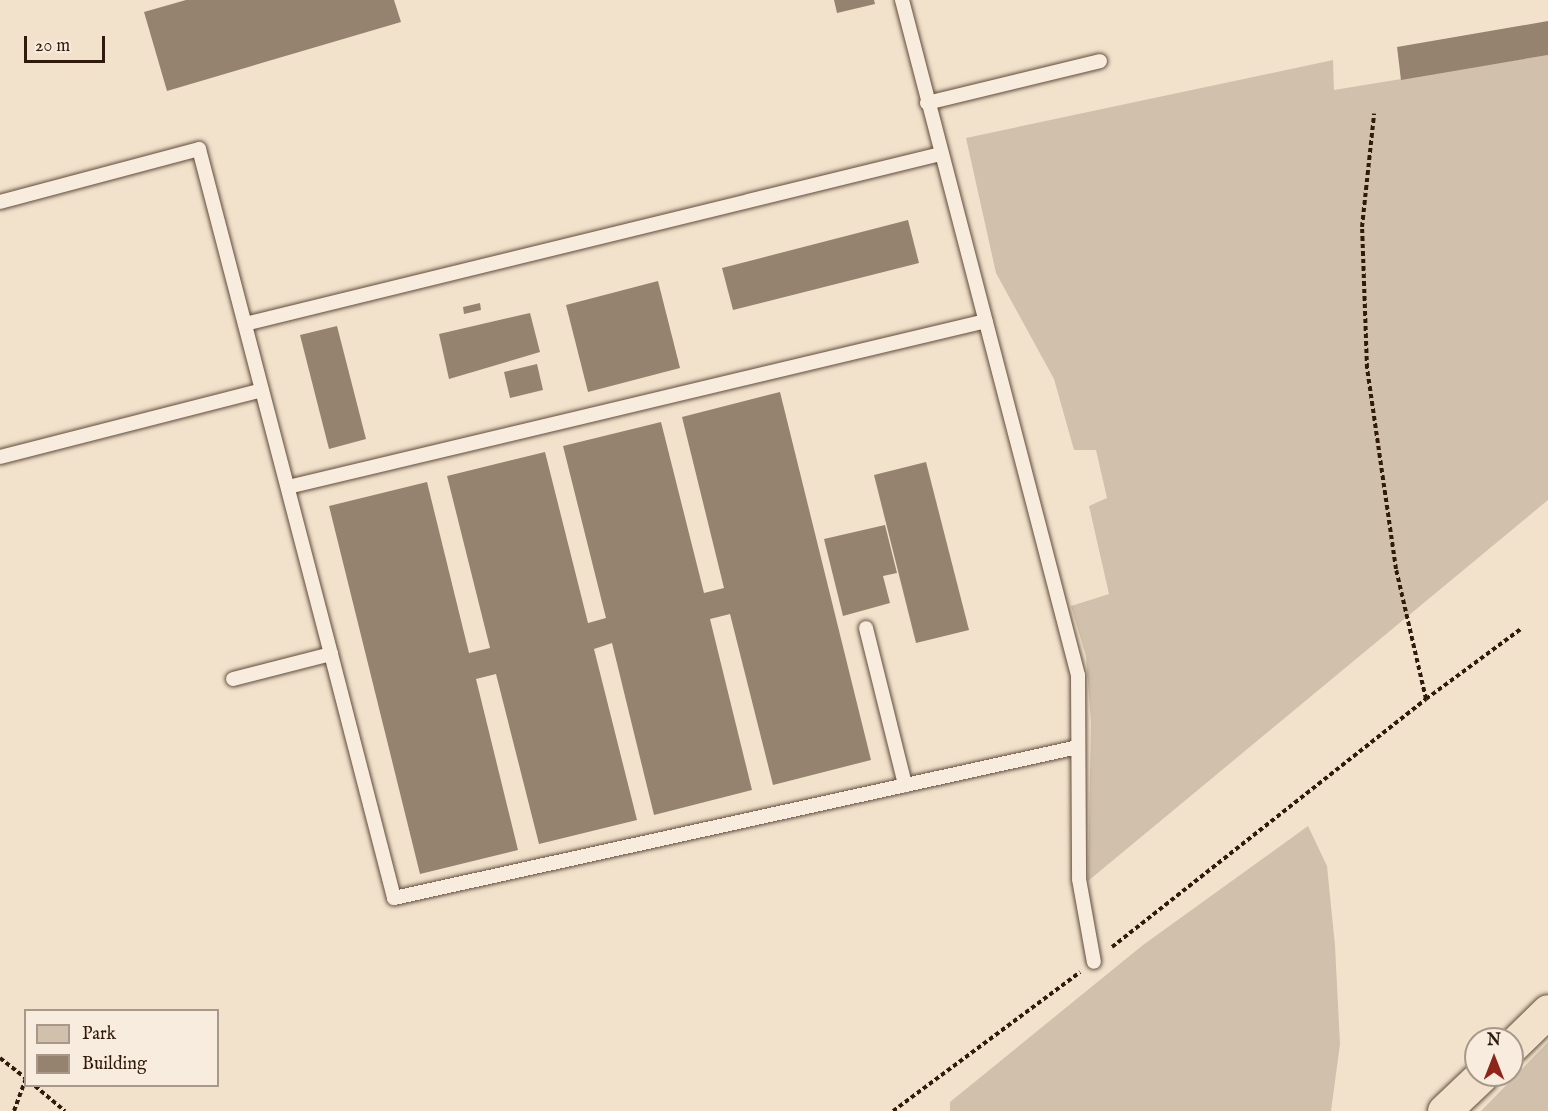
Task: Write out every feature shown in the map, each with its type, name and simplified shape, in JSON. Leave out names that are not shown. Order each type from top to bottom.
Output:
[{"type":"highway","points":[[1524,1034],[1548,1011]]},
{"type":"highway","points":[[1444,1111],[1469,1087]]},
{"type":"lane","points":[[902,0],[1078,675],[1079,879],[1094,962]]},
{"type":"lane","points":[[927,103],[1100,61]]},
{"type":"lane","points":[[0,202],[199,149],[393,898],[1078,747]]},
{"type":"lane","points":[[245,324],[941,154]]},
{"type":"lane","points":[[288,487],[986,321]]},
{"type":"lane","points":[[0,456],[262,390]]},
{"type":"lane","points":[[866,628],[905,785]]},
{"type":"lane","points":[[233,680],[331,654]]},
{"type":"path","points":[[1374,114],[1362,227],[1367,368],[1396,569],[1426,699]]},
{"type":"path","points":[[892,1111],[1094,962],[1426,699],[1521,629]]},
{"type":"path","points":[[0,1058],[24,1076]]},
{"type":"path","points":[[14,1111],[24,1084]]},
{"type":"path","points":[[36,1087],[65,1111]]},
{"type":"green space","points":[[1548,55],[1548,500],[1088,881],[1091,723],[1086,656],[1071,606],[1109,594],[1089,506],[1107,498],[1096,450],[1074,450],[1054,379],[996,273],[966,138],[1333,60],[1334,90]]},
{"type":"green space","points":[[1308,826],[1327,866],[1335,946],[1340,1044],[1331,1111],[950,1111],[950,1102],[1143,945]]},
{"type":"green space","points":[[1548,1042],[1548,1111],[1481,1111],[1504,1087],[1524,1087],[1524,1067]]},
{"type":"building","points":[[186,0],[394,0],[401,22],[167,91],[144,12]]},
{"type":"building","points":[[834,0],[874,0],[875,4],[837,13]]},
{"type":"building","points":[[1548,21],[1548,55],[1401,80],[1397,47]]},
{"type":"building","points":[[908,220],[919,263],[733,310],[722,268]]},
{"type":"building","points":[[658,281],[680,368],[588,392],[566,305]]},
{"type":"building","points":[[480,303],[481,310],[464,314],[463,307]]},
{"type":"building","points":[[530,313],[540,352],[449,379],[439,334]]},
{"type":"building","points":[[337,326],[366,439],[329,449],[300,335]]},
{"type":"building","points":[[537,364],[543,390],[510,398],[504,372]]},
{"type":"building","points":[[780,392],[871,760],[773,785],[730,614],[710,619],[752,790],[654,815],[612,643],[594,649],[637,820],[539,844],[496,674],[476,679],[518,850],[420,874],[329,506],[427,482],[469,653],[490,648],[447,476],[545,452],[588,623],[606,618],[563,446],[661,422],[704,593],[724,588],[682,417]]},
{"type":"building","points":[[926,462],[969,630],[916,643],[874,475]]},
{"type":"building","points":[[885,525],[897,573],[883,576],[890,603],[843,616],[824,539]]}]
